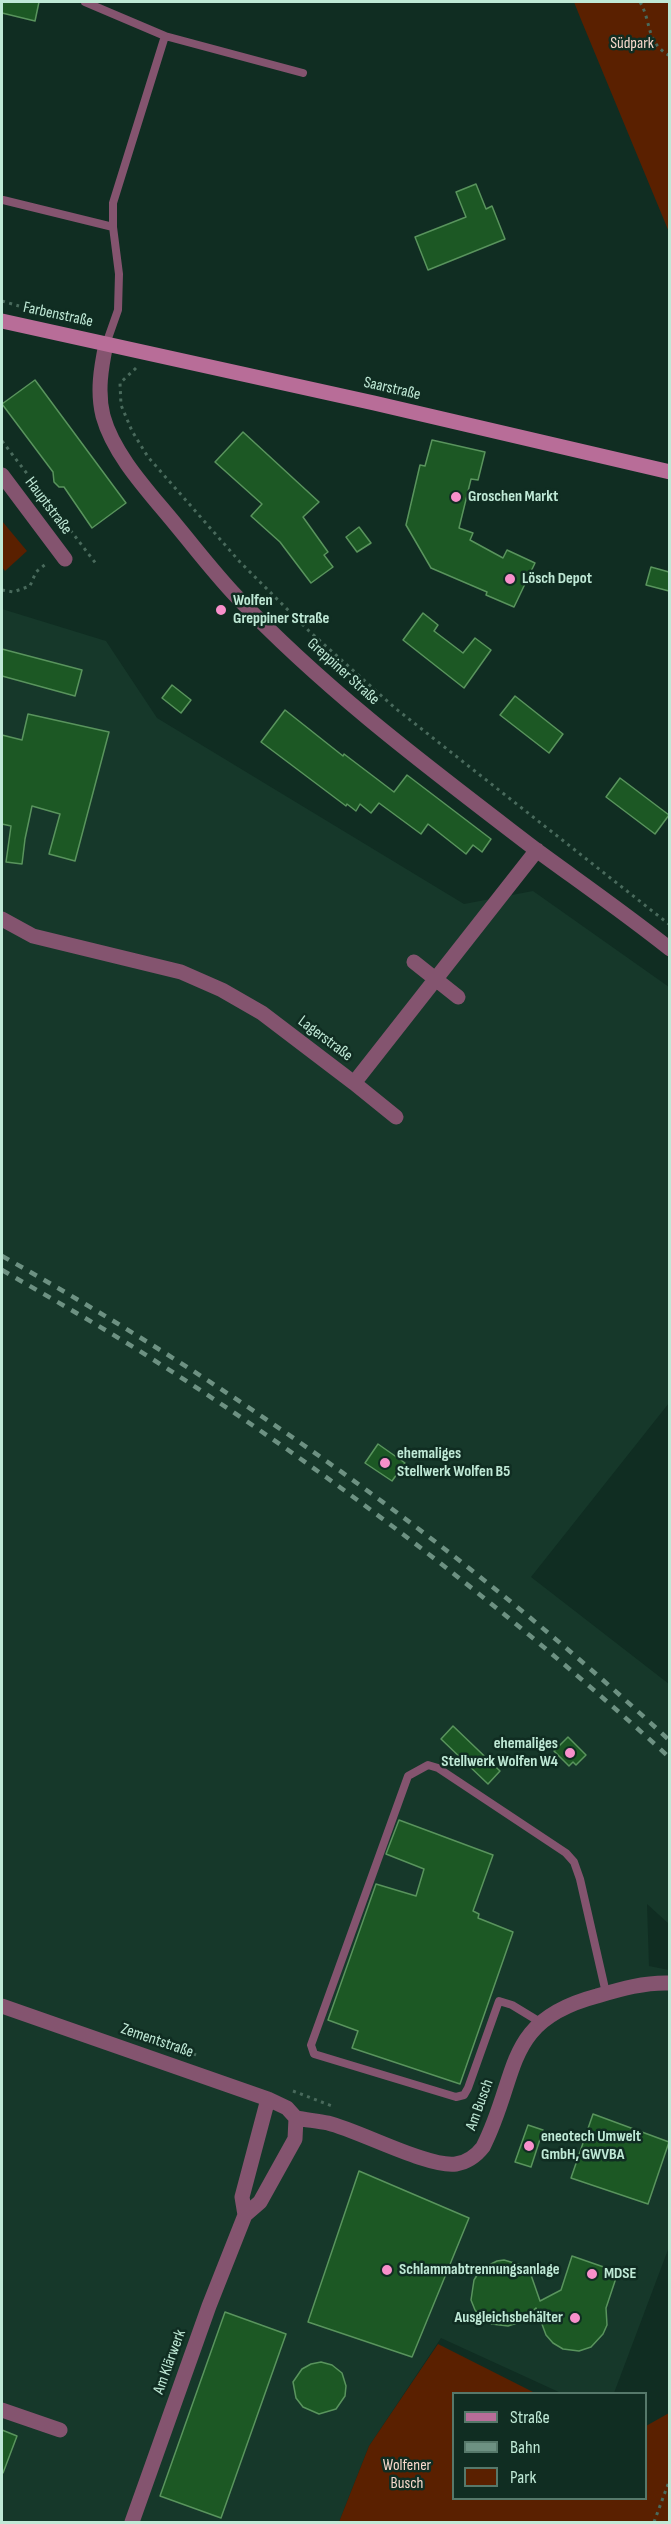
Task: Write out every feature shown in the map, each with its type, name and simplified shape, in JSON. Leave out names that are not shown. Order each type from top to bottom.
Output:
[{"type":"street","name":"Farbenstraße","points":[[2,321],[106,344]]},
{"type":"street","name":"Saarstraße","points":[[106,344],[669,472]]},
{"type":"street","name":"Greppiner Straße","points":[[106,344],[100,392],[103,416],[111,437],[136,474],[219,577],[281,640],[365,717],[669,949]]},
{"type":"street","name":"Hauptstraße","points":[[2,475],[63,556]]},
{"type":"street","name":"Lagerstraße","points":[[2,919],[33,936],[181,972],[222,990],[261,1013],[354,1083],[537,850]]},
{"type":"street","points":[[414,962],[458,997]]},
{"type":"street","points":[[354,1083],[396,1117]]},
{"type":"street","name":"Am Busch","points":[[296,2118],[329,2123],[436,2163],[457,2164],[466,2161],[483,2147],[517,2054],[523,2042],[540,2022],[560,2008],[606,1993],[647,1984],[669,1983]]},
{"type":"street","name":"Zementstraße","points":[[2,2006],[268,2099],[287,2108],[296,2118]]},
{"type":"street","name":"Am Klärwerk","points":[[245,2215],[242,2197],[268,2099]]},
{"type":"street","name":"Am Klärwerk","points":[[132,2523],[209,2306],[245,2215],[260,2202],[295,2139],[296,2118]]},
{"type":"street","points":[[2,2410],[60,2430]]},
{"type":"lane","points":[[85,2],[165,36],[303,73]]},
{"type":"lane","points":[[106,344],[118,310],[119,274],[112,203],[165,36]]},
{"type":"lane","points":[[3,200],[113,227]]},
{"type":"lane","points":[[540,2022],[512,2005],[499,2001],[468,2088],[464,2095],[456,2097],[314,2054],[311,2044],[408,1776],[428,1765],[448,1774],[566,1853],[574,1862],[606,1993]]},
{"type":"path","points":[[640,2],[653,39],[659,50],[669,56]]},
{"type":"path","points":[[146,368],[137,367],[120,384],[121,405],[132,432],[148,457],[240,562],[309,631],[395,708],[669,925]]},
{"type":"path","points":[[2,441],[98,565]]},
{"type":"path","points":[[2,590],[13,592],[30,586],[36,572],[63,556]]},
{"type":"path","points":[[654,2523],[669,2479]]},
{"type":"shaded area","points":[[2,609],[106,641],[157,718],[464,904],[533,891],[669,987],[669,1403],[531,1577],[669,1684],[669,1924],[647,1904],[649,1966],[669,1970],[669,2247],[614,2392],[559,2392],[441,2338],[369,2446],[339,2522],[2,2522]]},
{"type":"green space","name":"Südpark","points":[[574,2],[669,2],[669,232],[582,22]]},
{"type":"green space","points":[[2,521],[27,551],[5,571],[2,567]]},
{"type":"green space","name":"Wolfener Busch","points":[[438,2344],[533,2392],[452,2392],[452,2500],[647,2500],[647,2425],[669,2413],[669,2522],[339,2522],[369,2446]]},
{"type":"building","points":[[2,2],[39,2],[35,21],[2,13]]},
{"type":"building","points":[[476,184],[486,209],[492,206],[505,239],[428,270],[415,237],[466,217],[456,192]]},
{"type":"building","points":[[35,380],[126,503],[92,528],[64,487],[59,487],[54,482],[53,472],[2,404]]},
{"type":"building","points":[[243,432],[319,502],[303,517],[328,552],[324,555],[333,567],[311,583],[280,542],[251,516],[262,504],[215,462]]},
{"type":"building","points":[[432,440],[485,452],[478,480],[471,479],[459,528],[473,533],[470,540],[503,558],[507,550],[535,563],[514,607],[486,595],[487,592],[431,568],[406,525],[420,465],[425,466]]},
{"type":"building","points":[[359,527],[371,543],[357,552],[346,537]]},
{"type":"building","points":[[651,567],[669,572],[669,591],[646,585]]},
{"type":"building","points":[[423,613],[438,625],[434,631],[463,653],[475,638],[491,650],[464,688],[403,640]]},
{"type":"building","points":[[2,649],[82,670],[75,696],[2,676]]},
{"type":"building","points":[[172,685],[191,700],[181,713],[162,698]]},
{"type":"building","points":[[515,696],[563,734],[549,753],[500,715]]},
{"type":"building","points":[[285,710],[343,756],[344,754],[394,792],[407,775],[491,839],[482,852],[473,845],[466,854],[428,824],[421,834],[379,803],[371,813],[360,804],[356,811],[347,804],[346,806],[261,742]]},
{"type":"building","points":[[28,714],[109,732],[75,861],[49,854],[60,814],[32,806],[22,864],[6,862],[11,826],[2,824],[2,735],[22,740]]},
{"type":"building","points":[[620,778],[669,815],[655,834],[606,797]]},
{"type":"building","name":"ehemaliges Stellwerk Wolfen B5","points":[[378,1444],[405,1463],[392,1481],[365,1463]]},
{"type":"building","points":[[453,1726],[500,1771],[488,1784],[441,1739]]},
{"type":"building","name":"ehemaliges Stellwerk Wolfen W4","points":[[568,1737],[586,1755],[576,1765],[573,1762],[569,1766],[554,1751]]},
{"type":"building","points":[[399,1820],[493,1855],[473,1911],[479,1914],[478,1918],[513,1932],[460,2084],[352,2048],[358,2031],[328,2020],[376,1884],[416,1896],[424,1869],[386,1854]]},
{"type":"building","points":[[593,2114],[669,2142],[648,2204],[571,2178]]},
{"type":"building","name":"eneotech Umwelt GmbH, GWVBA","points":[[528,2125],[543,2130],[531,2167],[515,2162]]},
{"type":"building","name":"Schlammabtrennungsanlage","points":[[359,2171],[469,2218],[412,2357],[308,2322]]},
{"type":"building","points":[[572,2256],[618,2272],[606,2308],[607,2325],[603,2334],[591,2347],[579,2351],[563,2349],[553,2343],[546,2335],[536,2308],[520,2322],[508,2326],[492,2324],[475,2310],[471,2300],[474,2280],[481,2269],[504,2260],[521,2265],[531,2275],[540,2301],[561,2290]]},
{"type":"building","points":[[225,2312],[286,2334],[221,2518],[160,2496]]},
{"type":"building","points":[[321,2362],[332,2365],[342,2373],[346,2386],[345,2396],[336,2409],[319,2414],[303,2407],[296,2398],[293,2382],[302,2369]]},
{"type":"building","points":[[2,2430],[17,2436],[3,2473],[2,2473]]},
{"type":"railway","points":[[2,1256],[179,1362],[350,1478],[514,1605],[670,1741]]},
{"type":"railway","points":[[2,1270],[138,1350],[278,1443],[346,1492],[413,1542],[544,1647],[670,1758]]},
{"type":"place","name":"Groschen Markt","points":[[456,497]]},
{"type":"place","name":"Lösch Depot","points":[[510,579]]},
{"type":"place","name":"Wolfen Greppiner Straße","points":[[221,610]]},
{"type":"place","name":"ehemaliges Stellwerk Wolfen B5","points":[[385,1463]]},
{"type":"place","name":"ehemaliges Stellwerk Wolfen W4","points":[[570,1753]]},
{"type":"place","name":"eneotech Umwelt GmbH, GWVBA","points":[[529,2146]]},
{"type":"place","name":"Schlammabtrennungsanlage","points":[[387,2270]]},
{"type":"place","name":"MDSE","points":[[592,2274]]},
{"type":"place","name":"Ausgleichsbehälter","points":[[575,2318]]}]
